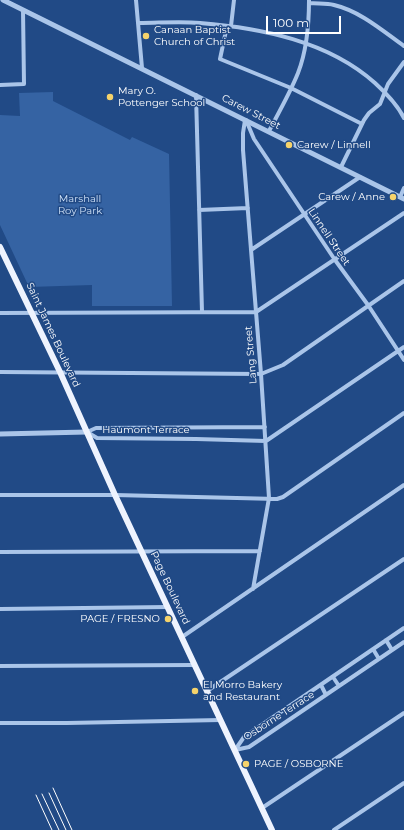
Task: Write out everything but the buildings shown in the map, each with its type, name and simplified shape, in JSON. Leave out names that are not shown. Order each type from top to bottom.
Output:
[{"type":"main road","name":"Saint James Boulevard","points":[[0,247],[2,257],[32,312],[87,432]]},
{"type":"main road","name":"Page Boulevard","points":[[87,432],[272,830]]},
{"type":"street","name":"Carew Street","points":[[3,0],[402,198]]},
{"type":"street","points":[[136,0],[142,68]]},
{"type":"street","points":[[234,0],[220,59],[291,88],[362,124]]},
{"type":"street","points":[[269,131],[298,73],[306,43],[309,2],[330,4],[349,11],[404,46]]},
{"type":"street","points":[[0,85],[24,84],[23,10]]},
{"type":"street","points":[[139,23],[198,23],[229,26],[276,35],[306,43],[328,52],[367,76],[397,106],[404,118]]},
{"type":"street","points":[[341,167],[366,116],[380,104],[388,84],[404,62]]},
{"type":"street","points":[[196,95],[202,312]]},
{"type":"street","name":"Lang Street","points":[[245,120],[242,150],[261,374],[269,498],[253,589]]},
{"type":"street","name":"Linnell Street","points":[[245,120],[254,139],[404,360]]},
{"type":"street","points":[[251,250],[360,177]]},
{"type":"street","points":[[402,198],[404,188]]},
{"type":"street","points":[[199,210],[248,208]]},
{"type":"street","points":[[0,312],[256,312],[404,213]]},
{"type":"street","points":[[0,372],[261,374],[269,372],[283,364],[404,281]]},
{"type":"street","points":[[266,441],[404,347]]},
{"type":"street","points":[[0,495],[115,495],[269,498],[277,500],[404,413]]},
{"type":"street","name":"Haumont Terrace","points":[[87,432],[96,428],[265,427]]},
{"type":"street","points":[[184,428],[185,439]]},
{"type":"street","points":[[0,434],[87,432]]},
{"type":"street","name":"Haumont Terrace","points":[[87,432],[97,438],[266,441]]},
{"type":"street","points":[[182,637],[404,486]]},
{"type":"street","points":[[0,552],[260,551]]},
{"type":"street","points":[[207,691],[404,559]]},
{"type":"street","points":[[0,609],[168,607]]},
{"type":"street","name":"Osborne Terrace","points":[[235,750],[244,737],[404,628]]},
{"type":"street","points":[[386,640],[392,650]]},
{"type":"street","name":"Osborne Terrace","points":[[235,750],[248,747],[278,728],[404,642]]},
{"type":"street","points":[[373,649],[379,659]]},
{"type":"street","points":[[0,666],[194,665]]},
{"type":"street","points":[[333,677],[339,686]]},
{"type":"street","points":[[321,685],[326,695]]},
{"type":"street","points":[[262,808],[404,713]]},
{"type":"street","points":[[272,719],[278,728]]},
{"type":"street","points":[[0,723],[221,720]]},
{"type":"street","points":[[334,830],[404,783]]},
{"type":"green space","name":"Marshall Roy Park","points":[[53,92],[53,101],[130,140],[132,137],[169,154],[172,306],[92,306],[92,285],[29,287],[0,225],[0,115],[20,116],[19,93]]},
{"type":"tram line","points":[[53,788],[72,830]]},
{"type":"tram line","points":[[49,793],[66,830]]},
{"type":"tram line","points":[[42,794],[59,830]]},
{"type":"tram line","points":[[36,795],[52,830]]},
{"type":"place","name":"Canaan Baptist Church of Christ","points":[[146,36]]},
{"type":"place","name":"Mary O. Pottenger School","points":[[110,97]]},
{"type":"place","name":"Carew / Linnell","points":[[289,145]]},
{"type":"place","name":"Carew / Anne","points":[[393,197]]},
{"type":"place","name":"PAGE / FRESNO","points":[[168,619]]},
{"type":"place","name":"El Morro Bakery and Restaurant","points":[[195,691]]},
{"type":"place","name":"PAGE / OSBORNE","points":[[246,764]]}]
